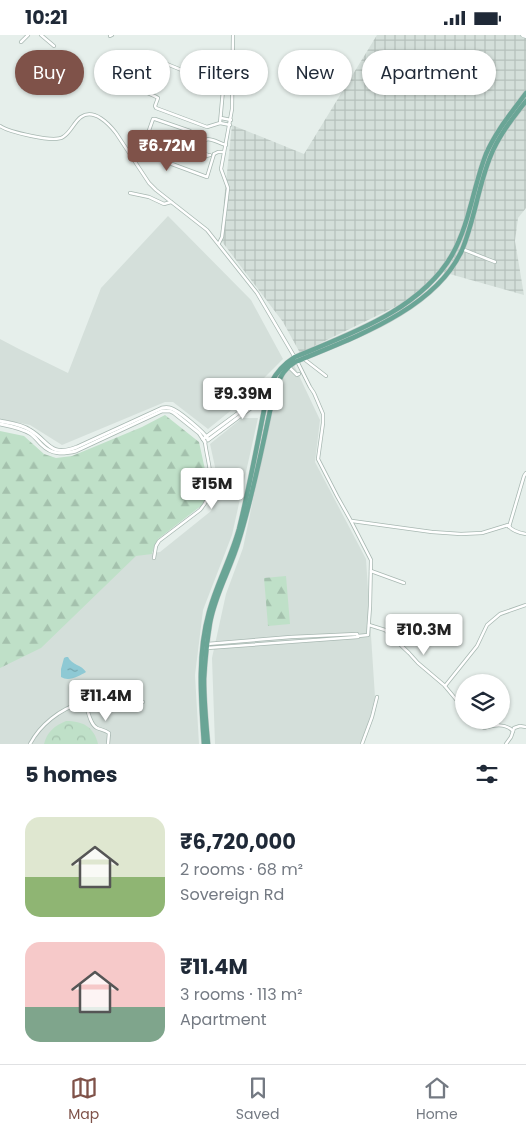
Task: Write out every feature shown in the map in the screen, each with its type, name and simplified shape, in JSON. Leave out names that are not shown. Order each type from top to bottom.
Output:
[{"type":"main road","points":[[206,744],[204,680],[207,622],[211,604],[232,552],[240,524],[267,395],[264,390],[266,385],[271,383],[280,369],[296,359],[371,323],[412,298],[437,276],[451,256],[463,231],[483,163],[490,146],[526,93]]},
{"type":"main road","points":[[205,646],[215,605],[242,531],[270,411],[278,391],[277,386],[282,373],[296,359],[303,358],[368,331],[423,298],[435,288],[451,268],[462,249],[470,227],[482,179],[491,155],[501,135],[526,101]]},
{"type":"main road","points":[[271,383],[277,386]]},
{"type":"main road","points":[[267,395],[271,397],[275,395]]},
{"type":"street","points":[[21,42],[28,35]]},
{"type":"street","points":[[41,35],[54,46]]},
{"type":"street","points":[[219,243],[222,237],[228,188],[221,169],[231,120],[233,35]]},
{"type":"street","points":[[220,123],[223,90],[221,86],[152,58],[149,59],[139,86],[142,90],[157,97],[156,109],[207,127],[220,123],[230,125]]},
{"type":"street","points":[[0,126],[12,132],[53,139],[62,138],[80,117],[86,115],[95,115],[111,126],[149,183],[207,230],[256,293],[296,359],[323,415],[318,459],[371,560],[368,635],[307,641],[205,646]]},
{"type":"street","points":[[221,118],[231,120]]},
{"type":"street","points":[[190,131],[153,119],[147,136],[148,138],[202,157],[224,152]]},
{"type":"street","points":[[210,155],[200,152],[201,145],[209,139],[214,139],[226,145]]},
{"type":"street","points":[[134,150],[208,177],[214,154]]},
{"type":"street","points":[[130,193],[149,197],[164,204],[171,202]]},
{"type":"street","points":[[462,249],[495,262]]},
{"type":"street","points":[[303,358],[326,376]]},
{"type":"street","points":[[288,366],[297,375],[299,374]]},
{"type":"street","points":[[206,439],[256,399],[264,390]]},
{"type":"street","points":[[206,439],[267,395]]},
{"type":"street","points":[[255,403],[260,404],[264,410]]},
{"type":"street","points":[[0,422],[29,433],[51,451],[60,453],[76,451],[162,411],[174,413],[206,439],[211,483],[210,494],[200,510],[159,541],[154,557]]},
{"type":"street","points":[[509,527],[526,473]]},
{"type":"street","points":[[351,521],[461,534],[482,533],[508,525],[526,534]]},
{"type":"street","points":[[370,571],[404,583]]},
{"type":"street","points":[[444,686],[477,646],[487,625],[500,614],[526,605]]},
{"type":"street","points":[[368,624],[385,630],[455,699]]},
{"type":"street","points":[[205,646],[307,637],[357,634],[358,636]]},
{"type":"street","points":[[362,744],[377,697]]},
{"type":"street","points":[[30,744],[46,723],[60,713],[80,703],[143,702]]},
{"type":"street","points":[[85,703],[91,723],[96,728],[109,733],[108,744]]},
{"type":"street","points":[[506,744],[514,728],[518,726],[526,727]]},
{"type":"street","points":[[510,728],[513,731]]},
{"type":"shaded area","points":[[377,35],[526,35],[526,208],[518,218],[515,241],[524,295],[439,271],[429,285],[401,304],[300,353],[283,322],[220,239],[232,125],[304,154],[340,95],[352,95],[352,76],[362,59],[362,95],[496,95],[496,50],[368,50]]},
{"type":"shaded area","points":[[168,216],[251,300],[283,359],[252,390],[249,396],[208,429],[173,402],[165,402],[62,445],[30,425],[0,419],[0,339],[68,373],[101,288]]},
{"type":"shaded area","points":[[294,365],[320,420],[315,462],[366,559],[375,697],[363,744],[215,744],[212,658],[226,594],[243,548],[269,423],[284,375]]},
{"type":"shaded area","points":[[242,418],[258,418],[232,535],[203,610],[195,675],[199,744],[0,744],[0,666],[135,555],[160,552],[211,511],[219,485],[210,444]]},
{"type":"green space","points":[[165,415],[199,442],[209,488],[207,497],[201,506],[158,539],[152,554],[136,556],[41,648],[0,668],[0,431],[24,436],[44,454],[56,458],[72,456],[142,427]]},
{"type":"green space","points":[[286,576],[290,624],[268,626],[264,578]]},
{"type":"green space","points":[[66,721],[78,722],[87,726],[94,733],[98,744],[44,744],[52,730]]},
{"type":"water","points":[[66,657],[86,672],[71,679],[61,677],[61,669]]}]
